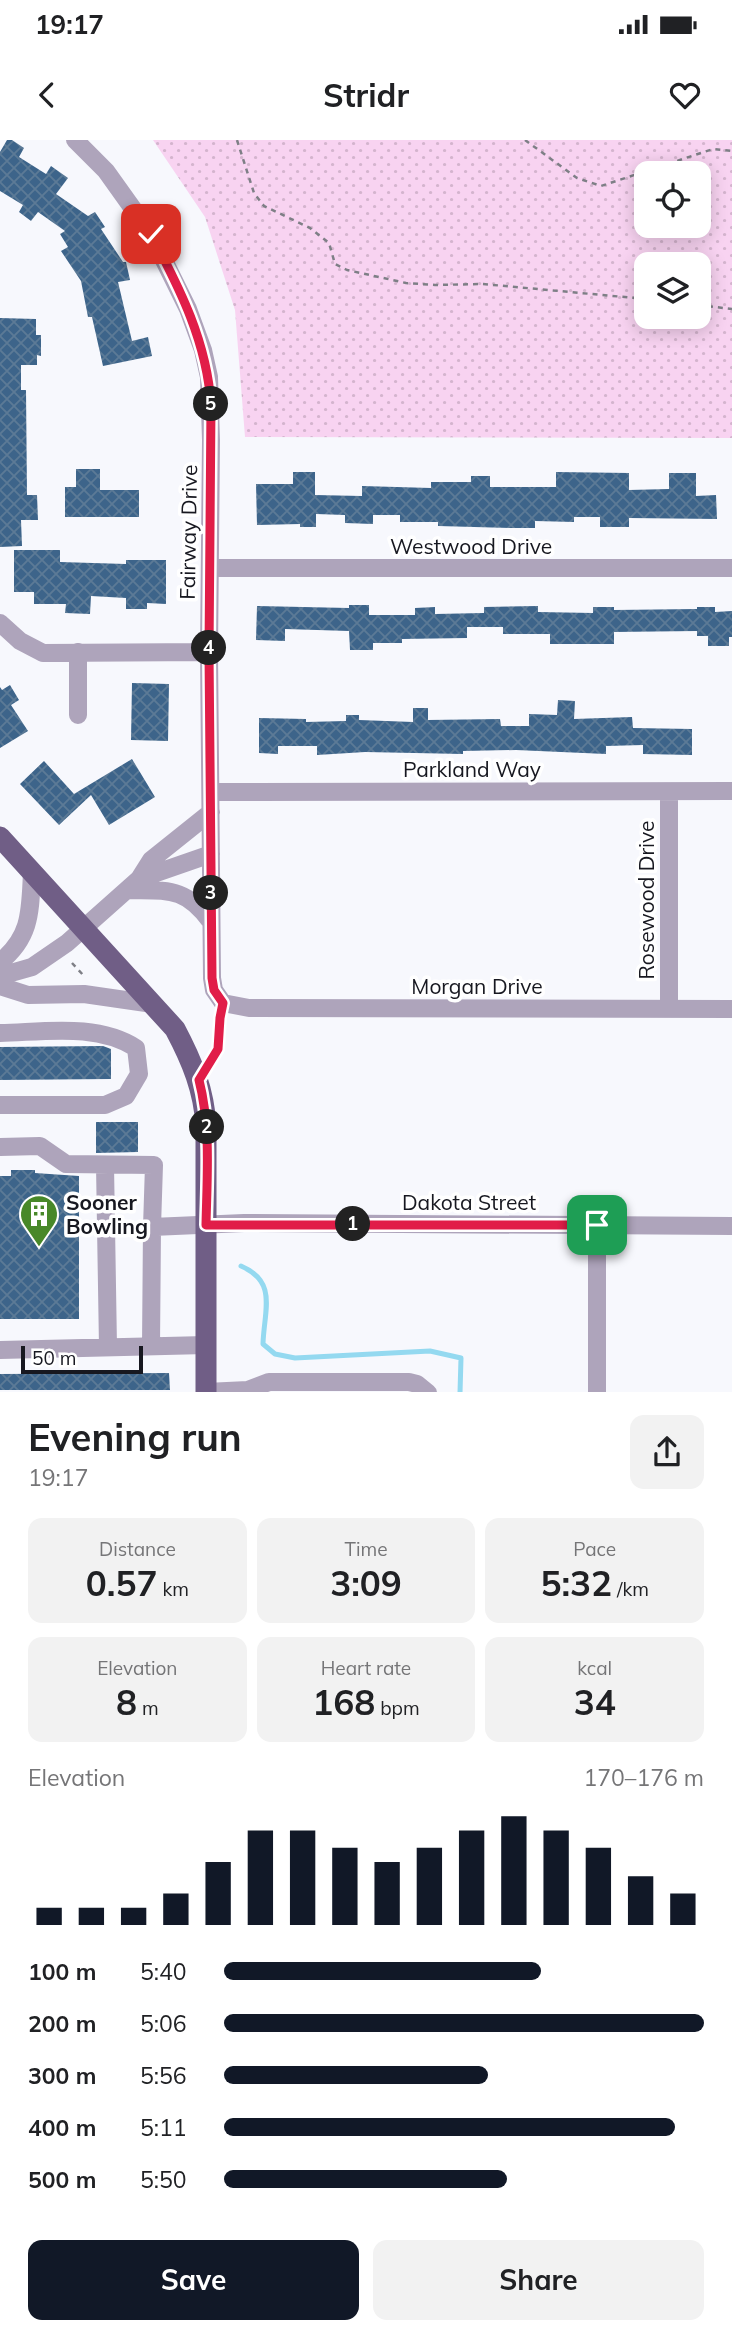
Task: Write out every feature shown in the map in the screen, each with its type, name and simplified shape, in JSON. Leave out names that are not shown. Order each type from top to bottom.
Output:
[{"type":"main road","points":[[0,837],[175,1029],[199,1080],[205,1104],[206,1126],[206,1392]]},
{"type":"street","name":"Fairway Drive","points":[[75,140],[106,171],[151,234],[188,309],[203,350],[209,377],[211,922],[214,990],[223,1003]]},
{"type":"street","name":"Westwood Drive","points":[[211,568],[732,568]]},
{"type":"street","points":[[0,623],[20,641],[43,653],[209,652]]},
{"type":"street","points":[[78,652],[78,715]]},
{"type":"street","name":"Parkland Way","points":[[212,792],[732,792]]},
{"type":"street","name":"Rosewood Drive","points":[[669,792],[669,1009]]},
{"type":"street","points":[[0,976],[32,967],[84,929],[133,884],[151,860],[211,812]]},
{"type":"street","points":[[133,884],[211,854]]},
{"type":"street","points":[[0,962],[15,948],[27,927],[32,872]]},
{"type":"street","points":[[133,884],[181,894],[199,904],[211,922]]},
{"type":"street","points":[[0,986],[28,995],[84,994],[153,1004]]},
{"type":"street","name":"Morgan Drive","points":[[223,1003],[249,1008],[732,1009]]},
{"type":"street","points":[[0,1033],[79,1031],[119,1037],[136,1048],[139,1074],[126,1096],[105,1105],[0,1105]]},
{"type":"street","points":[[0,1147],[40,1146],[66,1164],[154,1165],[151,1346]]},
{"type":"street","points":[[105,1164],[108,1347]]},
{"type":"street","points":[[597,1225],[597,1392]]},
{"type":"street","name":"Dakota Street","points":[[152,1227],[732,1226]]},
{"type":"street","points":[[0,1350],[206,1345]]},
{"type":"street","points":[[206,1392],[254,1390],[268,1381],[409,1382],[428,1392]]},
{"type":"path","points":[[237,140],[254,192],[264,206],[310,228],[329,243],[335,264],[347,270],[406,283],[483,284],[634,298]]},
{"type":"path","points":[[525,140],[577,178],[601,186],[713,149],[732,151]]},
{"type":"path","points":[[711,307],[732,309]]},
{"type":"path","points":[[199,1080],[218,1049],[223,1003]]},
{"type":"shaded area","points":[[153,140],[732,140],[732,438],[245,437],[235,310],[205,217]]},
{"type":"building","points":[[7,140],[12,140],[24,148],[19,157],[46,174],[51,166],[68,178],[56,194],[88,216],[95,212],[105,227],[101,229],[123,262],[126,262],[130,280],[118,282],[132,341],[148,337],[152,356],[103,366],[92,317],[88,317],[81,281],[61,251],[68,247],[60,234],[65,231],[38,212],[31,221],[19,212],[23,205],[0,191],[0,152]]},
{"type":"building","points":[[0,318],[36,319],[36,335],[41,335],[41,356],[37,355],[37,365],[21,365],[21,390],[26,390],[27,495],[37,495],[38,520],[21,520],[22,546],[0,547]]},
{"type":"building","points":[[76,469],[100,469],[100,490],[139,490],[139,517],[65,517],[65,487],[76,487]]},
{"type":"building","points":[[293,472],[315,472],[315,495],[362,496],[362,486],[431,488],[431,482],[471,482],[471,476],[490,476],[490,487],[556,487],[556,472],[629,473],[629,490],[669,489],[669,473],[696,473],[696,496],[716,495],[717,519],[629,518],[629,527],[600,527],[600,517],[574,517],[574,522],[535,521],[535,528],[512,528],[400,522],[400,515],[373,515],[373,524],[345,523],[345,515],[316,514],[316,527],[300,527],[300,524],[257,525],[256,484],[293,484]]},
{"type":"building","points":[[14,550],[60,550],[60,562],[126,564],[126,560],[166,560],[166,604],[147,603],[147,609],[126,609],[126,598],[91,596],[90,614],[65,613],[66,604],[34,604],[34,592],[14,592]]},
{"type":"building","points":[[349,605],[369,605],[369,615],[415,615],[415,608],[435,607],[435,614],[484,613],[484,607],[538,606],[538,612],[593,613],[593,607],[614,607],[614,610],[715,607],[715,612],[732,611],[732,637],[729,637],[729,646],[708,646],[708,636],[697,636],[697,631],[614,632],[614,644],[550,644],[550,634],[503,634],[503,627],[467,627],[467,638],[402,639],[402,643],[373,643],[373,650],[350,650],[349,631],[285,629],[285,641],[256,640],[257,606],[349,608]]},
{"type":"building","points":[[132,683],[169,684],[168,741],[131,740]]},
{"type":"building","points":[[10,685],[19,700],[11,705],[28,731],[0,748],[0,687],[2,690]]},
{"type":"building","points":[[558,700],[575,701],[574,719],[632,717],[633,728],[692,729],[692,755],[643,754],[643,745],[606,746],[606,754],[516,750],[463,751],[463,754],[365,752],[317,755],[317,746],[278,746],[278,754],[259,753],[259,718],[306,719],[306,722],[346,721],[346,715],[359,715],[359,720],[413,722],[413,708],[428,708],[428,720],[500,719],[501,726],[529,726],[529,714],[557,715]]},
{"type":"building","points":[[132,759],[155,797],[109,825],[91,795],[59,825],[20,784],[44,761],[74,794]]},
{"type":"building","points":[[103,1046],[111,1049],[111,1079],[0,1080],[0,1047]]},
{"type":"building","points":[[96,1122],[138,1122],[138,1152],[96,1153]]},
{"type":"building","name":"Sooner Bowling","points":[[11,1170],[35,1170],[35,1173],[79,1176],[79,1319],[0,1319],[0,1176],[11,1176]]},
{"type":"building","points":[[169,1373],[170,1390],[0,1390],[0,1374]]},
{"type":"waterway","points":[[241,1266],[253,1273],[264,1289],[266,1309],[263,1344],[275,1354],[295,1358],[430,1351],[461,1358],[460,1392]]},
{"type":"place","name":"Sooner Bowling","points":[[39,1248]]},
{"type":"route","points":[[151,234],[195,327],[209,377],[211,405],[209,652],[212,978],[214,990],[223,1003],[218,1049],[199,1080],[205,1104],[206,1225],[597,1225]]}]
